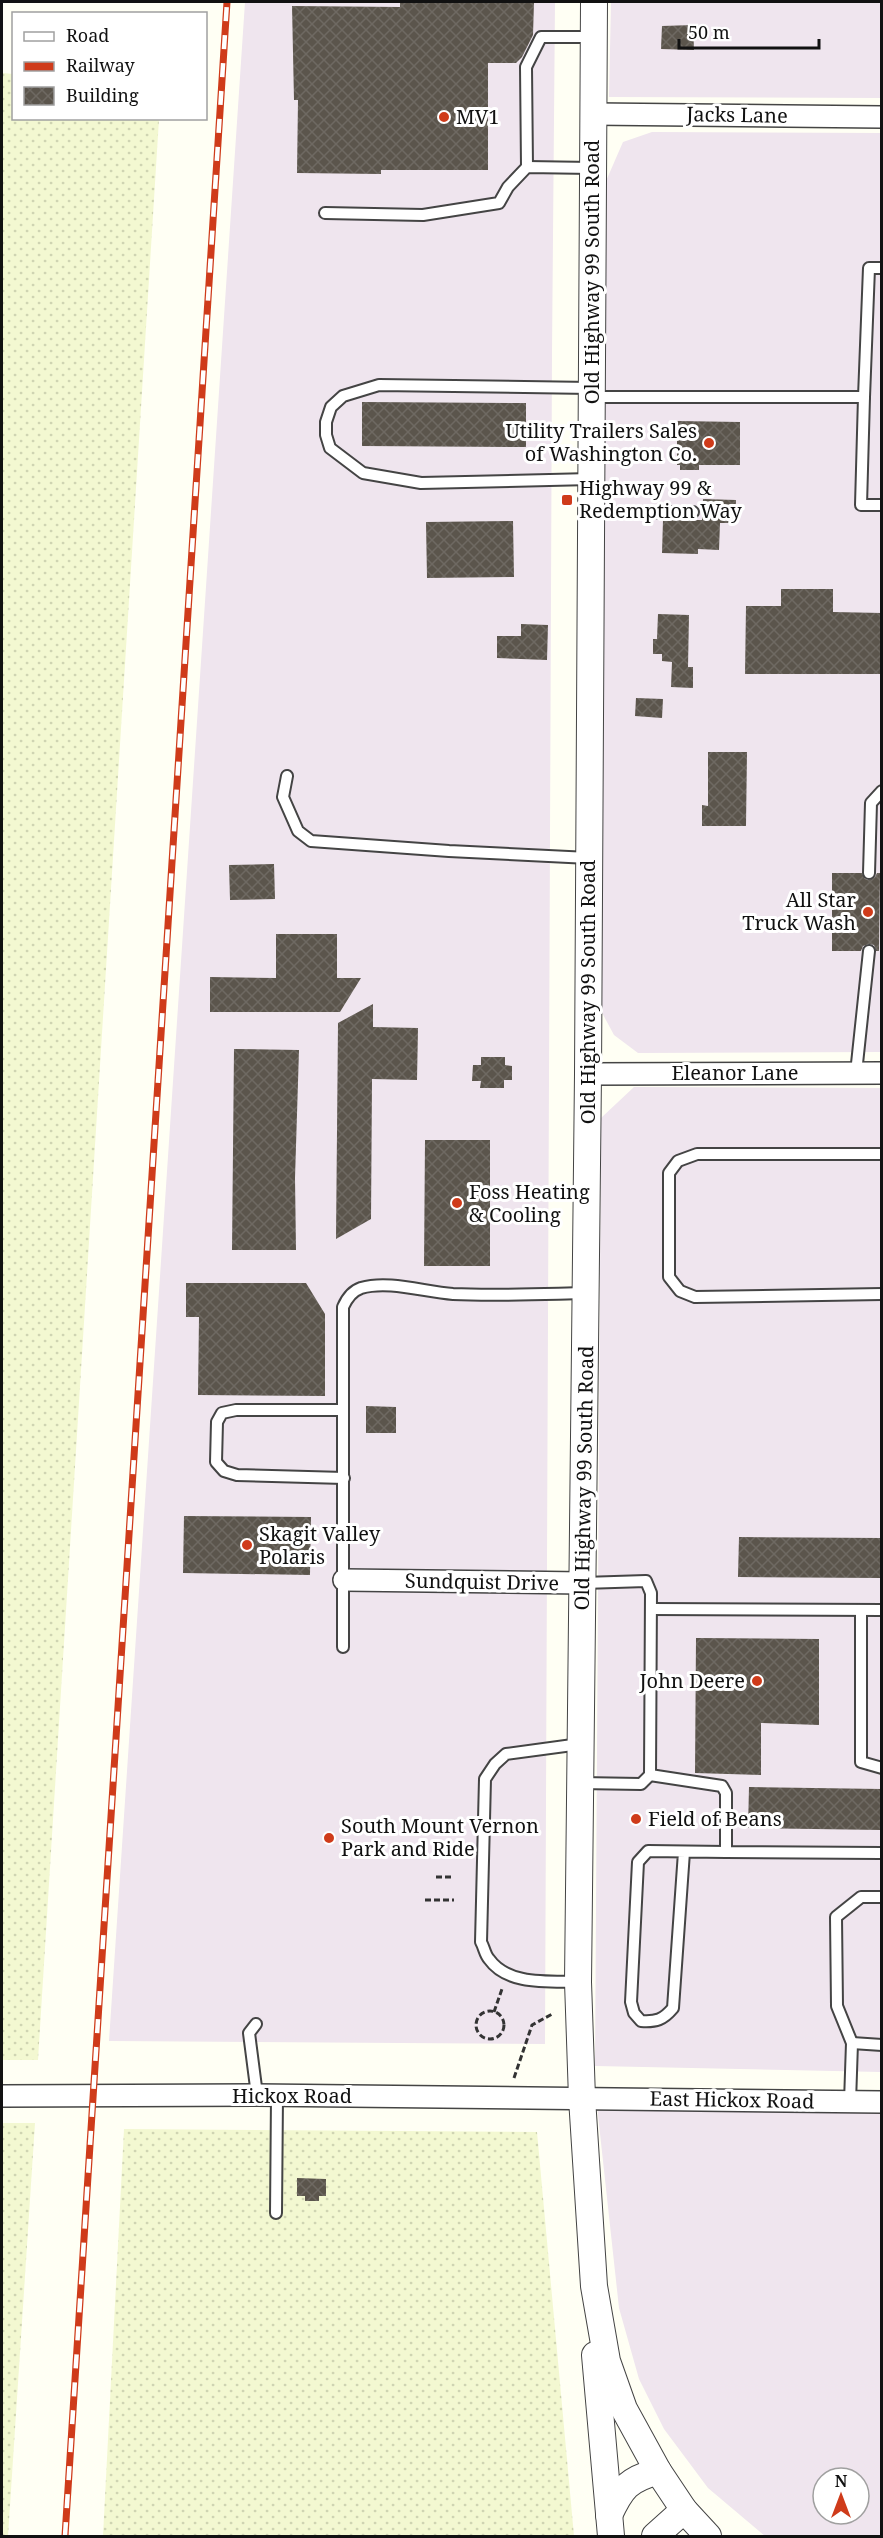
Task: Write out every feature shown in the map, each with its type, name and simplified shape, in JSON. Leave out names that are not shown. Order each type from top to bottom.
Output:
[{"type":"street","name":"Old Highway 99 South Road","points":[[582,2097],[578,1982],[588,1074],[594,2]]},
{"type":"street","name":"Jacks Lane","points":[[593,114],[882,117]]},
{"type":"street","name":"Eleanor Lane","points":[[588,1074],[882,1073]]},
{"type":"street","name":"Sundquist Drive","points":[[344,1580],[583,1582]]},
{"type":"street","name":"Hickox Road","points":[[2,2096],[582,2097]]},
{"type":"street","name":"East Hickox Road","points":[[582,2097],[882,2102]]},
{"type":"street","points":[[582,2097],[594,2286],[594,2348],[610,2526]]},
{"type":"street","points":[[594,2286],[600,2332],[624,2409],[658,2471],[684,2510],[708,2536]]},
{"type":"street","points":[[610,2526],[621,2491],[629,2483],[658,2471]]},
{"type":"street","points":[[655,2536],[684,2510]]},
{"type":"lane","points":[[326,213],[423,215],[499,203],[508,187],[527,167],[526,67],[541,37],[594,37]]},
{"type":"lane","points":[[527,167],[593,168]]},
{"type":"lane","points":[[882,268],[869,268],[861,505],[882,505]]},
{"type":"lane","points":[[591,479],[421,483],[363,473],[330,448],[326,435],[326,422],[331,407],[343,396],[379,385],[591,393],[864,398]]},
{"type":"lane","points":[[591,513],[693,512]]},
{"type":"lane","points":[[287,776],[283,797],[298,831],[311,841],[589,858]]},
{"type":"lane","points":[[869,873],[871,803],[882,791]]},
{"type":"lane","points":[[856,1073],[869,951]]},
{"type":"lane","points":[[882,1154],[697,1154],[678,1161],[669,1173],[669,1277],[680,1291],[695,1297],[882,1294]]},
{"type":"lane","points":[[343,1647],[343,1306],[347,1297],[360,1288],[386,1286],[431,1292],[486,1295],[586,1293]]},
{"type":"lane","points":[[343,1410],[236,1410],[222,1413],[217,1422],[216,1462],[224,1471],[237,1475],[344,1478]]},
{"type":"lane","points":[[580,1783],[641,1784],[650,1775],[651,1593],[646,1581],[583,1582]]},
{"type":"lane","points":[[651,1610],[882,1610]]},
{"type":"lane","points":[[861,1610],[861,1762],[882,1768]]},
{"type":"lane","points":[[578,1982],[522,1980],[489,1960],[482,1942],[483,1837],[485,1779],[495,1764],[506,1754],[581,1744]]},
{"type":"lane","points":[[650,1775],[722,1786],[726,1793],[726,1852]]},
{"type":"lane","points":[[684,1852],[673,2008],[657,2022],[641,2022],[634,2013],[631,2002],[638,1862],[648,1851],[881,1853]]},
{"type":"lane","points":[[850,2102],[852,2043],[837,2006],[836,1917],[861,1897],[882,1897]]},
{"type":"lane","points":[[256,2024],[249,2033],[267,2096],[276,2213]]},
{"type":"lane","points":[[852,2043],[882,2045]]},
{"type":"path","points":[[436,1829],[454,1829]]},
{"type":"path","points":[[436,1853],[454,1853]]},
{"type":"path","points":[[436,1877],[454,1877]]},
{"type":"path","points":[[425,1900],[454,1900]]},
{"type":"path","points":[[494,2012],[502,1989]]},
{"type":"path","points":[[494,2012],[504,2020],[503,2033],[499,2037],[486,2039],[477,2031],[476,2025],[482,2013],[494,2012]]},
{"type":"path","points":[[512,2097],[513,2080],[532,2025],[554,2013]]},
{"type":"shaded area","points":[[245,2],[555,2],[545,2044],[109,2041]]},
{"type":"shaded area","points":[[611,2],[881,2],[881,98],[609,97]]},
{"type":"shaded area","points":[[652,132],[881,133],[881,1052],[638,1053],[614,1035],[600,1009],[606,181],[623,142]]},
{"type":"shaded area","points":[[634,1087],[881,1088],[881,2072],[595,2066],[601,1118]]},
{"type":"shaded area","points":[[597,2106],[881,2113],[881,2536],[765,2536],[708,2488],[664,2429],[639,2379],[619,2308]]},
{"type":"green space","points":[[2,41],[3,73],[12,74],[12,120],[159,120],[38,2060],[2,2060]]},
{"type":"green space","points":[[2,2123],[35,2123],[8,2536],[2,2536]]},
{"type":"green space","points":[[124,2129],[537,2132],[574,2536],[103,2536]]},
{"type":"building","points":[[400,2],[534,2],[533,35],[522,57],[516,63],[488,63],[488,170],[381,170],[381,174],[297,173],[298,100],[294,100],[292,6],[400,7]]},
{"type":"building","points":[[693,25],[694,50],[661,49],[662,26]]},
{"type":"building","points":[[362,402],[526,403],[526,447],[362,446]]},
{"type":"building","name":"Utility Trailers Sales of Washington Co.","points":[[677,421],[740,422],[740,465],[699,465],[699,470],[680,470],[680,465],[677,465]]},
{"type":"building","points":[[703,499],[736,500],[735,523],[720,523],[719,550],[698,549],[698,554],[662,553],[663,520],[702,520]]},
{"type":"building","points":[[513,521],[514,577],[427,578],[426,522]]},
{"type":"building","points":[[781,589],[833,589],[833,612],[882,613],[882,674],[745,674],[746,606],[781,606]]},
{"type":"building","points":[[658,614],[689,615],[688,667],[693,667],[693,688],[671,687],[672,662],[662,661],[662,654],[653,654],[653,639],[657,639]]},
{"type":"building","points":[[521,624],[548,625],[547,660],[497,658],[497,636],[521,636]]},
{"type":"building","points":[[636,698],[663,699],[662,718],[635,716]]},
{"type":"building","points":[[708,752],[747,752],[746,826],[702,826],[702,805],[708,806]]},
{"type":"building","points":[[274,864],[275,899],[230,900],[229,865]]},
{"type":"building","points":[[832,873],[862,873],[865,879],[869,880],[880,873],[879,951],[876,951],[874,945],[869,944],[863,946],[861,951],[832,951]]},
{"type":"building","points":[[276,934],[337,934],[337,978],[361,978],[340,1012],[210,1012],[210,977],[276,978]]},
{"type":"building","points":[[373,1004],[373,1027],[418,1028],[417,1080],[372,1079],[371,1219],[336,1239],[338,1023]]},
{"type":"building","points":[[234,1049],[299,1050],[295,1178],[296,1250],[232,1250]]},
{"type":"building","points":[[481,1057],[505,1057],[505,1065],[512,1066],[512,1080],[504,1080],[504,1088],[480,1088],[481,1081],[472,1081],[473,1065],[481,1065]]},
{"type":"building","name":"Foss Heating & Cooling","points":[[425,1140],[490,1140],[490,1266],[424,1266]]},
{"type":"building","points":[[186,1283],[306,1283],[325,1314],[325,1396],[198,1395],[199,1317],[186,1317]]},
{"type":"building","points":[[366,1406],[396,1407],[396,1433],[366,1433]]},
{"type":"building","name":"Skagit Valley Polaris","points":[[184,1516],[311,1517],[310,1575],[183,1573]]},
{"type":"building","points":[[739,1537],[882,1538],[882,1578],[738,1577]]},
{"type":"building","name":"John Deere","points":[[696,1638],[819,1639],[819,1725],[761,1723],[761,1775],[695,1773]]},
{"type":"building","points":[[749,1787],[882,1789],[882,1830],[748,1828]]},
{"type":"building","points":[[297,2178],[326,2179],[326,2196],[319,2196],[319,2201],[305,2201],[305,2196],[297,2196]]},
{"type":"railway","points":[[65,2536],[227,2]]},
{"type":"place","name":"MV1","points":[[444,117]]},
{"type":"place","name":"Utility Trailers Sales of Washington Co.","points":[[709,443]]},
{"type":"place","name":"Highway 99 & Redemption Way","points":[[567,500]]},
{"type":"place","name":"All Star Truck Wash","points":[[868,912]]},
{"type":"place","name":"Foss Heating & Cooling","points":[[457,1203]]},
{"type":"place","name":"Skagit Valley Polaris","points":[[247,1545]]},
{"type":"place","name":"John Deere","points":[[757,1681]]},
{"type":"place","name":"Field of Beans","points":[[636,1819]]},
{"type":"place","name":"South Mount Vernon Park and Ride","points":[[329,1838]]}]
